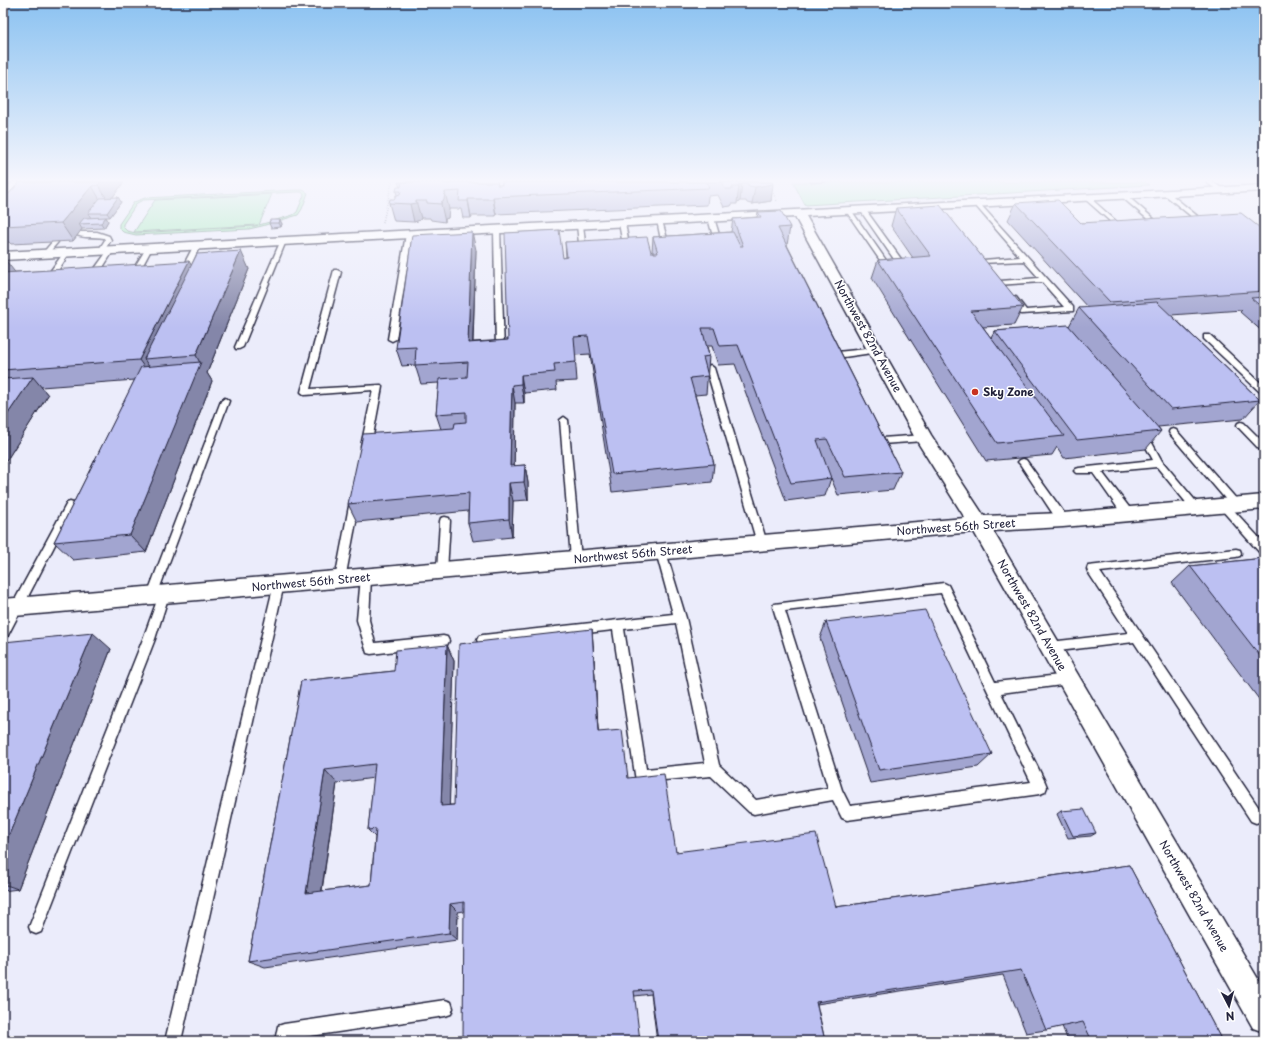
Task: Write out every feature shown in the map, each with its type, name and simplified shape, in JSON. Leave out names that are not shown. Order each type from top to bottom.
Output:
[{"type":"street","points":[[3,256],[198,245],[240,246],[283,241],[467,231]]},
{"type":"street","name":"Northwest 82nd Avenue","points":[[808,231],[924,438],[979,524],[1264,1017]]},
{"type":"street","name":"Northwest 56th Street","points":[[9,608],[979,524],[1063,520],[1264,502]]},
{"type":"lane","points":[[497,231],[500,352]]},
{"type":"lane","points":[[581,231],[583,252]]},
{"type":"lane","points":[[624,231],[628,252]]},
{"type":"lane","points":[[661,231],[665,245],[680,244]]},
{"type":"lane","points":[[703,242],[718,241],[715,231]]},
{"type":"lane","points":[[863,231],[886,265],[901,263],[878,231]]},
{"type":"lane","points":[[1001,231],[1070,309],[1024,312],[1003,286],[1044,280]]},
{"type":"lane","points":[[78,234],[97,234],[107,237],[108,240],[106,250],[90,281]]},
{"type":"lane","points":[[392,339],[409,234]]},
{"type":"lane","points":[[238,347],[283,241]]},
{"type":"lane","points":[[45,254],[55,242]]},
{"type":"lane","points":[[182,276],[198,245]]},
{"type":"lane","points":[[130,281],[149,248]]},
{"type":"lane","points":[[45,284],[67,252]]},
{"type":"lane","points":[[978,256],[986,265],[1026,259]]},
{"type":"lane","points":[[337,272],[305,392],[378,387],[364,456]]},
{"type":"lane","points":[[1207,337],[1264,391]]},
{"type":"lane","points":[[837,355],[876,350]]},
{"type":"lane","points":[[710,368],[762,543]]},
{"type":"lane","points":[[36,927],[149,639],[158,595],[225,401]]},
{"type":"lane","points":[[564,420],[576,559]]},
{"type":"lane","points":[[1136,425],[1146,437],[1159,463],[1196,508]]},
{"type":"lane","points":[[1241,425],[1264,449]]},
{"type":"lane","points":[[1173,432],[1260,542],[1264,550]]},
{"type":"lane","points":[[882,441],[924,438]]},
{"type":"lane","points":[[1023,462],[1063,520]]},
{"type":"lane","points":[[1079,471],[1159,463]]},
{"type":"lane","points":[[1095,469],[1128,514]]},
{"type":"lane","points":[[340,579],[356,494]]},
{"type":"lane","points":[[3,633],[9,608],[70,506]]},
{"type":"lane","points":[[442,571],[445,521]]},
{"type":"lane","points":[[661,552],[680,618],[713,769],[754,807],[836,793]]},
{"type":"lane","points":[[1236,553],[1092,569],[1256,816]]},
{"type":"lane","points":[[366,577],[363,620],[371,649],[443,641]]},
{"type":"lane","points":[[173,1041],[279,584]]},
{"type":"lane","points":[[944,588],[1040,787],[847,813],[836,793],[778,607],[944,588]]},
{"type":"lane","points":[[483,640],[680,618]]},
{"type":"lane","points":[[618,625],[641,776],[713,769]]},
{"type":"lane","points":[[1050,647],[1137,637]]},
{"type":"lane","points":[[992,688],[1069,679]]},
{"type":"lane","points":[[283,1041],[284,1032],[445,1008]]},
{"type":"green space","points":[[122,231],[136,233],[217,231],[136,235]]},
{"type":"green space","points":[[135,231],[157,231],[134,232]]},
{"type":"building","points":[[559,231],[563,258],[567,257],[565,242],[647,237],[651,252],[658,253],[653,237],[733,232],[740,246],[743,246],[737,231],[779,231],[901,472],[845,477],[827,439],[817,440],[831,478],[791,483],[738,345],[720,346],[714,328],[702,328],[709,356],[703,357],[708,376],[690,378],[714,464],[612,474],[588,336],[574,337],[576,362],[554,364],[555,372],[521,375],[521,384],[512,385],[510,466],[525,465],[524,482],[509,483],[509,519],[468,523],[469,493],[348,504],[363,434],[454,428],[455,423],[466,422],[466,412],[436,414],[439,379],[467,377],[468,362],[415,365],[416,347],[396,348],[412,235],[472,232],[468,343],[508,340],[505,233]]},
{"type":"building","points":[[913,231],[961,231],[1023,307],[971,311],[1064,436],[997,443],[878,260],[931,256]]},
{"type":"building","points":[[1042,231],[1264,231],[1264,291],[1110,302]]},
{"type":"building","points":[[241,251],[196,355],[144,359],[197,254]]},
{"type":"building","points":[[189,261],[139,360],[3,370],[3,273]]},
{"type":"building","points":[[1264,297],[1264,309],[1251,298]]},
{"type":"building","points":[[1157,302],[1260,400],[1171,409],[1079,308]]},
{"type":"building","points":[[1068,325],[1161,431],[1077,440],[995,331]]},
{"type":"building","points":[[201,362],[130,535],[54,542],[141,367]]},
{"type":"building","points":[[33,377],[3,421],[3,379]]},
{"type":"building","points":[[1264,558],[1264,661],[1190,566]]},
{"type":"building","points":[[925,610],[992,754],[879,770],[826,622]]},
{"type":"building","points":[[592,629],[598,732],[622,730],[628,778],[664,774],[676,852],[816,834],[836,907],[1129,865],[1222,1041],[1092,1041],[1083,1022],[1046,1030],[1021,970],[816,1002],[825,1041],[658,1041],[651,990],[634,991],[640,1041],[463,1041],[464,902],[450,904],[449,933],[248,961],[301,681],[394,671],[396,650],[447,645],[441,806],[454,805],[459,644]],"holes":[[[375,764],[368,830],[376,829],[371,885],[306,893],[325,770]]]},
{"type":"building","points":[[93,633],[3,849],[4,642]]},
{"type":"building","points":[[1084,809],[1096,833],[1073,836],[1061,811]]},
{"type":"place","name":"Sky Zone","points":[[975,392]]}]
